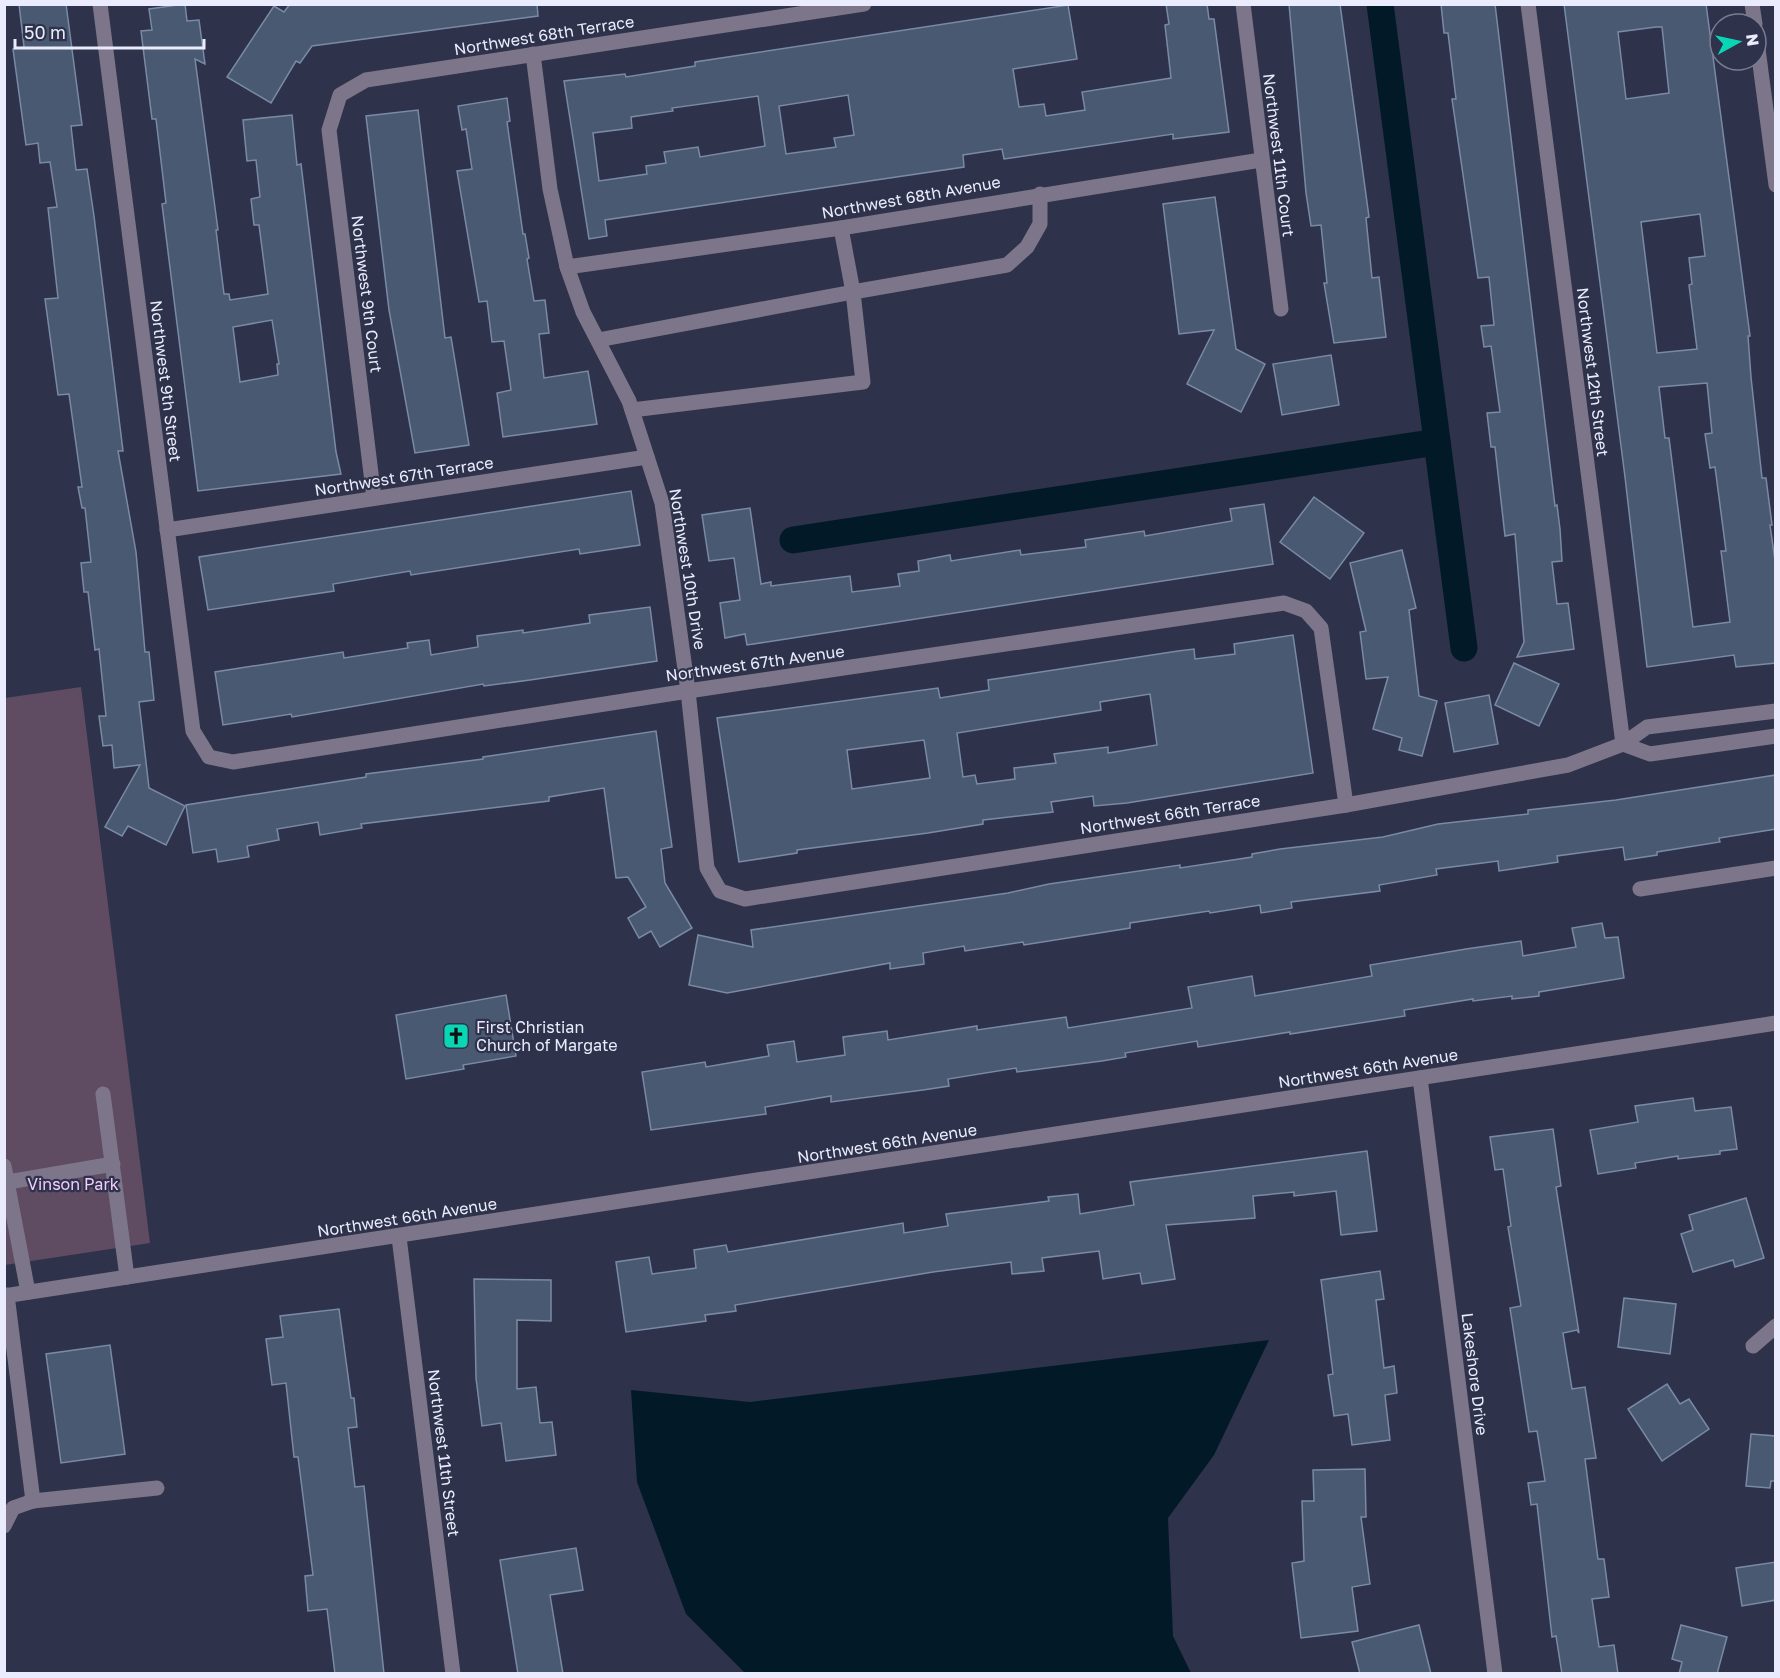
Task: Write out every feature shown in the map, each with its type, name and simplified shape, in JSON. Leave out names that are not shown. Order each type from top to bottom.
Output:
[{"type":"street","name":"Northwest 9th Street","points":[[99,4],[193,731],[209,757]]},
{"type":"street","name":"Northwest 68th Terrace","points":[[340,95],[366,80],[864,4]]},
{"type":"street","name":"Northwest 11th Court","points":[[1242,4],[1281,309]]},
{"type":"street","name":"Northwest 12th Street","points":[[1528,4],[1623,744]]},
{"type":"street","name":"Northwest 10th Drive","points":[[532,54],[550,189],[567,267],[583,312],[632,410],[662,503],[688,691],[707,868],[720,891]]},
{"type":"street","points":[[1761,72],[1776,185]]},
{"type":"street","name":"Northwest 9th Court","points":[[340,95],[328,129],[374,498]]},
{"type":"street","name":"Northwest 68th Avenue","points":[[567,267],[841,228],[1261,160]]},
{"type":"street","points":[[598,340],[1007,265],[1027,247],[1040,224],[1040,194]]},
{"type":"street","points":[[632,410],[863,382],[853,292],[841,228]]},
{"type":"street","name":"Northwest 67th Terrace","points":[[167,530],[647,457]]},
{"type":"street","name":"Northwest 67th Avenue","points":[[209,757],[233,762],[688,691],[1284,603],[1306,611],[1321,628],[1346,805]]},
{"type":"street","name":"Northwest 66th Terrace","points":[[720,891],[745,899],[1346,805],[1568,765],[1623,744],[1647,727],[1776,711]]},
{"type":"street","points":[[1623,744],[1650,754],[1776,736]]},
{"type":"street","points":[[1640,889],[1776,868]]},
{"type":"street","name":"Northwest 66th Avenue","points":[[6,1296],[1776,1023]]},
{"type":"street","name":"Lakeshore Drive","points":[[1420,1078],[1495,1674]]},
{"type":"street","points":[[103,1094],[127,1277]]},
{"type":"street","points":[[8,1182],[113,1164]]},
{"type":"street","points":[[4,1166],[28,1292]]},
{"type":"street","name":"Northwest 11th Street","points":[[399,1237],[453,1674]]},
{"type":"street","points":[[6,1296],[33,1500]]},
{"type":"street","points":[[1753,1346],[1776,1326]]},
{"type":"street","points":[[4,1526],[13,1508],[33,1500],[157,1488]]},
{"type":"green space","name":"Vinson Park","points":[[81,687],[150,1243],[5,1265],[5,698]]},
{"type":"water","points":[[1269,1340],[1214,1455],[1168,1518],[1173,1636],[1191,1673],[745,1673],[686,1614],[637,1482],[631,1390],[750,1402]]},
{"type":"building","points":[[19,4],[66,4],[82,125],[71,126],[76,170],[87,169],[123,451],[118,451],[136,552],[145,652],[149,652],[154,700],[139,702],[149,788],[185,806],[166,845],[128,826],[122,836],[105,827],[140,765],[114,768],[112,745],[103,746],[99,716],[106,716],[99,649],[95,650],[88,592],[84,592],[81,563],[91,562],[85,508],[82,508],[78,487],[82,487],[69,394],[58,395],[45,299],[58,298],[48,208],[57,207],[50,162],[40,163],[38,143],[26,145],[13,49],[24,47]]},
{"type":"building","points":[[185,4],[187,21],[199,20],[205,64],[195,59],[218,230],[216,230],[224,294],[229,294],[230,300],[268,294],[259,225],[254,225],[251,199],[260,197],[256,160],[247,161],[243,120],[292,115],[297,165],[301,164],[336,452],[341,474],[198,491],[162,204],[166,203],[156,119],[152,119],[141,31],[152,30],[149,9]],"holes":[[[272,320],[279,364],[277,364],[278,375],[240,382],[233,327]]]},
{"type":"building","points":[[290,4],[537,4],[538,16],[312,46],[300,63],[296,61],[271,103],[227,77],[274,6],[284,12]]},
{"type":"building","points":[[1166,4],[1207,4],[1209,19],[1214,19],[1229,132],[1173,139],[1173,134],[1004,159],[1002,149],[963,155],[964,167],[605,220],[607,236],[589,239],[564,81],[625,74],[626,77],[695,66],[695,62],[1068,5],[1077,59],[1013,69],[1019,107],[1044,104],[1046,116],[1085,110],[1082,92],[1171,78],[1165,25],[1169,24]],"holes":[[[848,95],[854,135],[834,138],[836,147],[786,154],[779,106]],[[758,96],[765,146],[700,157],[698,147],[664,152],[666,163],[646,166],[647,174],[599,181],[593,133],[632,128],[631,117],[673,111],[672,108]]]},
{"type":"building","points":[[1289,4],[1340,4],[1369,217],[1366,218],[1372,278],[1379,277],[1386,337],[1334,343],[1324,283],[1327,283],[1321,225],[1311,226],[1306,193]]},
{"type":"building","points":[[1441,4],[1495,4],[1555,506],[1557,505],[1560,529],[1562,561],[1552,562],[1557,604],[1568,603],[1574,649],[1517,657],[1524,642],[1515,534],[1505,536],[1495,447],[1491,447],[1487,413],[1500,412],[1491,346],[1484,347],[1481,326],[1494,325],[1489,277],[1478,278],[1452,99],[1456,99],[1448,33],[1444,33]]},
{"type":"building","points":[[1564,4],[1706,4],[1708,72],[1715,72],[1750,336],[1748,336],[1751,377],[1762,478],[1766,478],[1776,568],[1776,663],[1736,667],[1734,655],[1647,667]],"holes":[[[1662,27],[1669,93],[1626,99],[1618,32]],[[1700,214],[1705,256],[1689,258],[1692,284],[1689,285],[1697,349],[1657,353],[1641,222]],[[1707,383],[1712,433],[1705,434],[1710,468],[1715,467],[1726,551],[1721,551],[1730,622],[1693,627],[1669,438],[1665,438],[1659,387]]]},
{"type":"building","points":[[507,98],[510,121],[507,122],[534,301],[545,300],[549,333],[539,334],[544,378],[588,371],[597,424],[503,437],[497,393],[511,390],[504,341],[492,342],[487,301],[479,302],[457,171],[472,169],[466,129],[462,130],[458,106]]},
{"type":"building","points":[[418,110],[445,338],[451,337],[469,445],[415,453],[389,310],[366,116]]},
{"type":"building","points":[[1215,197],[1236,349],[1265,364],[1241,412],[1187,384],[1214,330],[1179,334],[1163,204]]},
{"type":"building","points":[[1331,355],[1339,405],[1282,415],[1273,364]]},
{"type":"building","points":[[631,491],[640,545],[580,554],[579,549],[411,575],[410,571],[333,584],[334,591],[208,610],[199,557]]},
{"type":"building","points":[[1314,497],[1364,533],[1330,579],[1280,542]]},
{"type":"building","points":[[1264,504],[1273,564],[747,645],[745,634],[725,638],[720,603],[740,600],[734,558],[709,561],[702,515],[750,508],[761,584],[771,582],[771,586],[850,576],[852,592],[900,586],[898,574],[919,571],[918,561],[950,555],[951,561],[1020,550],[1021,555],[1086,547],[1085,540],[1144,531],[1145,536],[1232,521],[1230,509]]},
{"type":"building","points":[[1402,550],[1416,608],[1409,610],[1419,696],[1437,701],[1422,756],[1399,750],[1402,738],[1373,729],[1388,677],[1366,679],[1360,632],[1366,631],[1350,563]]},
{"type":"building","points":[[650,607],[657,661],[530,680],[484,686],[483,684],[292,717],[291,714],[223,725],[215,672],[343,652],[344,658],[408,648],[407,643],[429,640],[431,655],[478,647],[477,636],[523,630],[523,633],[590,623],[589,615]]},
{"type":"building","points":[[1293,635],[1313,773],[1127,803],[1094,806],[1093,796],[1051,802],[1053,812],[983,820],[983,824],[797,850],[797,853],[739,862],[717,718],[938,688],[940,698],[989,690],[988,680],[1178,651],[1194,649],[1195,659],[1235,654],[1234,644]],"holes":[[[1150,694],[1157,745],[1108,753],[1108,747],[1054,754],[1056,763],[1014,768],[1015,779],[977,784],[975,775],[963,777],[957,733],[1101,710],[1100,702]],[[924,740],[930,778],[852,789],[847,750]]]},
{"type":"building","points":[[1514,663],[1559,684],[1539,726],[1495,705]]},
{"type":"building","points":[[1489,695],[1498,744],[1454,752],[1445,703]]},
{"type":"building","points":[[656,731],[672,847],[661,849],[665,883],[692,928],[660,947],[651,931],[639,938],[628,918],[646,907],[628,877],[616,878],[604,788],[549,797],[549,801],[361,824],[362,828],[320,835],[318,822],[277,829],[279,840],[247,846],[249,857],[218,862],[216,849],[193,853],[186,805],[366,777],[366,774],[483,759],[483,757]]},
{"type":"building","points":[[1776,775],[1776,829],[1719,838],[1720,842],[1657,852],[1657,855],[1625,860],[1623,847],[1557,856],[1558,862],[1499,871],[1498,861],[1436,869],[1437,875],[1379,885],[1380,891],[1291,902],[1292,908],[1261,913],[1260,905],[1130,923],[1130,928],[1024,945],[1023,942],[965,951],[964,946],[923,953],[924,964],[890,969],[890,963],[727,993],[689,985],[698,935],[753,947],[751,930],[1008,893],[1049,884],[1180,865],[1180,868],[1252,857],[1252,854],[1280,849],[1383,837],[1438,824],[1528,814],[1528,810],[1616,800]]},
{"type":"building","points":[[1602,923],[1605,938],[1618,937],[1624,978],[1539,992],[1539,996],[1512,999],[1512,996],[1473,1001],[1473,999],[1404,1010],[1405,1016],[1290,1034],[1290,1032],[1198,1047],[1197,1041],[1125,1053],[1126,1057],[1102,1061],[1017,1072],[1016,1068],[948,1079],[949,1086],[923,1090],[831,1102],[831,1096],[765,1107],[766,1114],[651,1130],[642,1072],[705,1062],[706,1067],[769,1056],[767,1045],[794,1041],[797,1062],[845,1055],[843,1037],[887,1031],[888,1040],[977,1026],[977,1030],[1066,1017],[1068,1028],[1192,1008],[1188,987],[1252,976],[1255,996],[1372,976],[1370,965],[1466,949],[1521,941],[1523,956],[1576,947],[1572,928]]},
{"type":"building","name":"First Christian Church of Margate","points":[[506,995],[516,1056],[463,1065],[464,1069],[406,1079],[396,1015]]},
{"type":"building","points":[[1693,1098],[1695,1111],[1731,1107],[1737,1149],[1720,1151],[1720,1154],[1678,1159],[1678,1156],[1635,1163],[1636,1168],[1598,1174],[1590,1130],[1638,1122],[1635,1106]]},
{"type":"building","points":[[1553,1129],[1561,1186],[1556,1187],[1579,1333],[1577,1330],[1563,1333],[1572,1389],[1585,1387],[1596,1458],[1585,1459],[1598,1559],[1604,1559],[1609,1597],[1592,1599],[1599,1647],[1614,1645],[1618,1674],[1562,1674],[1556,1636],[1552,1637],[1537,1504],[1531,1505],[1528,1483],[1545,1481],[1537,1431],[1529,1432],[1510,1308],[1521,1306],[1508,1227],[1511,1226],[1503,1169],[1495,1170],[1490,1137]]},
{"type":"building","points":[[1367,1151],[1377,1231],[1341,1235],[1336,1191],[1294,1196],[1294,1192],[1253,1196],[1255,1218],[1166,1225],[1175,1279],[1142,1284],[1140,1273],[1103,1279],[1099,1251],[1042,1258],[1044,1271],[1012,1274],[1011,1262],[933,1272],[735,1305],[736,1311],[705,1315],[706,1321],[626,1332],[616,1262],[649,1257],[652,1274],[696,1268],[694,1250],[726,1245],[728,1252],[903,1223],[904,1233],[948,1226],[946,1214],[1049,1201],[1048,1197],[1078,1194],[1080,1214],[1134,1205],[1130,1182]]},
{"type":"building","points":[[1746,1198],[1764,1258],[1735,1267],[1733,1260],[1693,1272],[1681,1234],[1693,1230],[1689,1215]]},
{"type":"building","points":[[1380,1271],[1384,1299],[1376,1300],[1384,1368],[1394,1366],[1397,1393],[1385,1395],[1390,1440],[1352,1445],[1348,1414],[1334,1416],[1328,1375],[1333,1374],[1321,1280]]},
{"type":"building","points":[[474,1279],[551,1280],[551,1321],[517,1320],[517,1389],[536,1387],[540,1423],[552,1422],[556,1455],[506,1461],[501,1423],[482,1426],[476,1378]]},
{"type":"building","points":[[1624,1298],[1676,1304],[1670,1354],[1618,1347]]},
{"type":"building","points":[[339,1309],[357,1427],[348,1428],[355,1487],[364,1486],[384,1674],[335,1674],[327,1609],[308,1611],[305,1576],[313,1575],[298,1457],[294,1457],[286,1383],[272,1385],[266,1339],[283,1337],[280,1316]]},
{"type":"building","points":[[110,1345],[125,1454],[61,1463],[46,1354]]},
{"type":"building","points":[[1667,1384],[1680,1404],[1689,1399],[1709,1429],[1662,1461],[1628,1409]]},
{"type":"building","points":[[1751,1434],[1776,1436],[1776,1481],[1771,1481],[1770,1488],[1746,1486]]},
{"type":"building","points":[[1365,1469],[1366,1517],[1361,1517],[1370,1584],[1352,1587],[1358,1631],[1301,1638],[1292,1563],[1304,1561],[1302,1501],[1314,1501],[1313,1470]]},
{"type":"building","points":[[576,1548],[583,1590],[550,1595],[563,1674],[518,1674],[500,1560]]},
{"type":"building","points":[[1776,1562],[1776,1600],[1742,1606],[1736,1568]]},
{"type":"building","points":[[1419,1625],[1431,1674],[1360,1674],[1352,1642]]},
{"type":"building","points":[[1681,1625],[1727,1637],[1717,1674],[1679,1674],[1682,1662],[1672,1659]]},
{"type":"waterway","points":[[1380,4],[1464,648]]},
{"type":"waterway","points":[[793,540],[1437,442]]},
{"type":"place","name":"First Christian Church of Margate","points":[[456,1036]]}]
